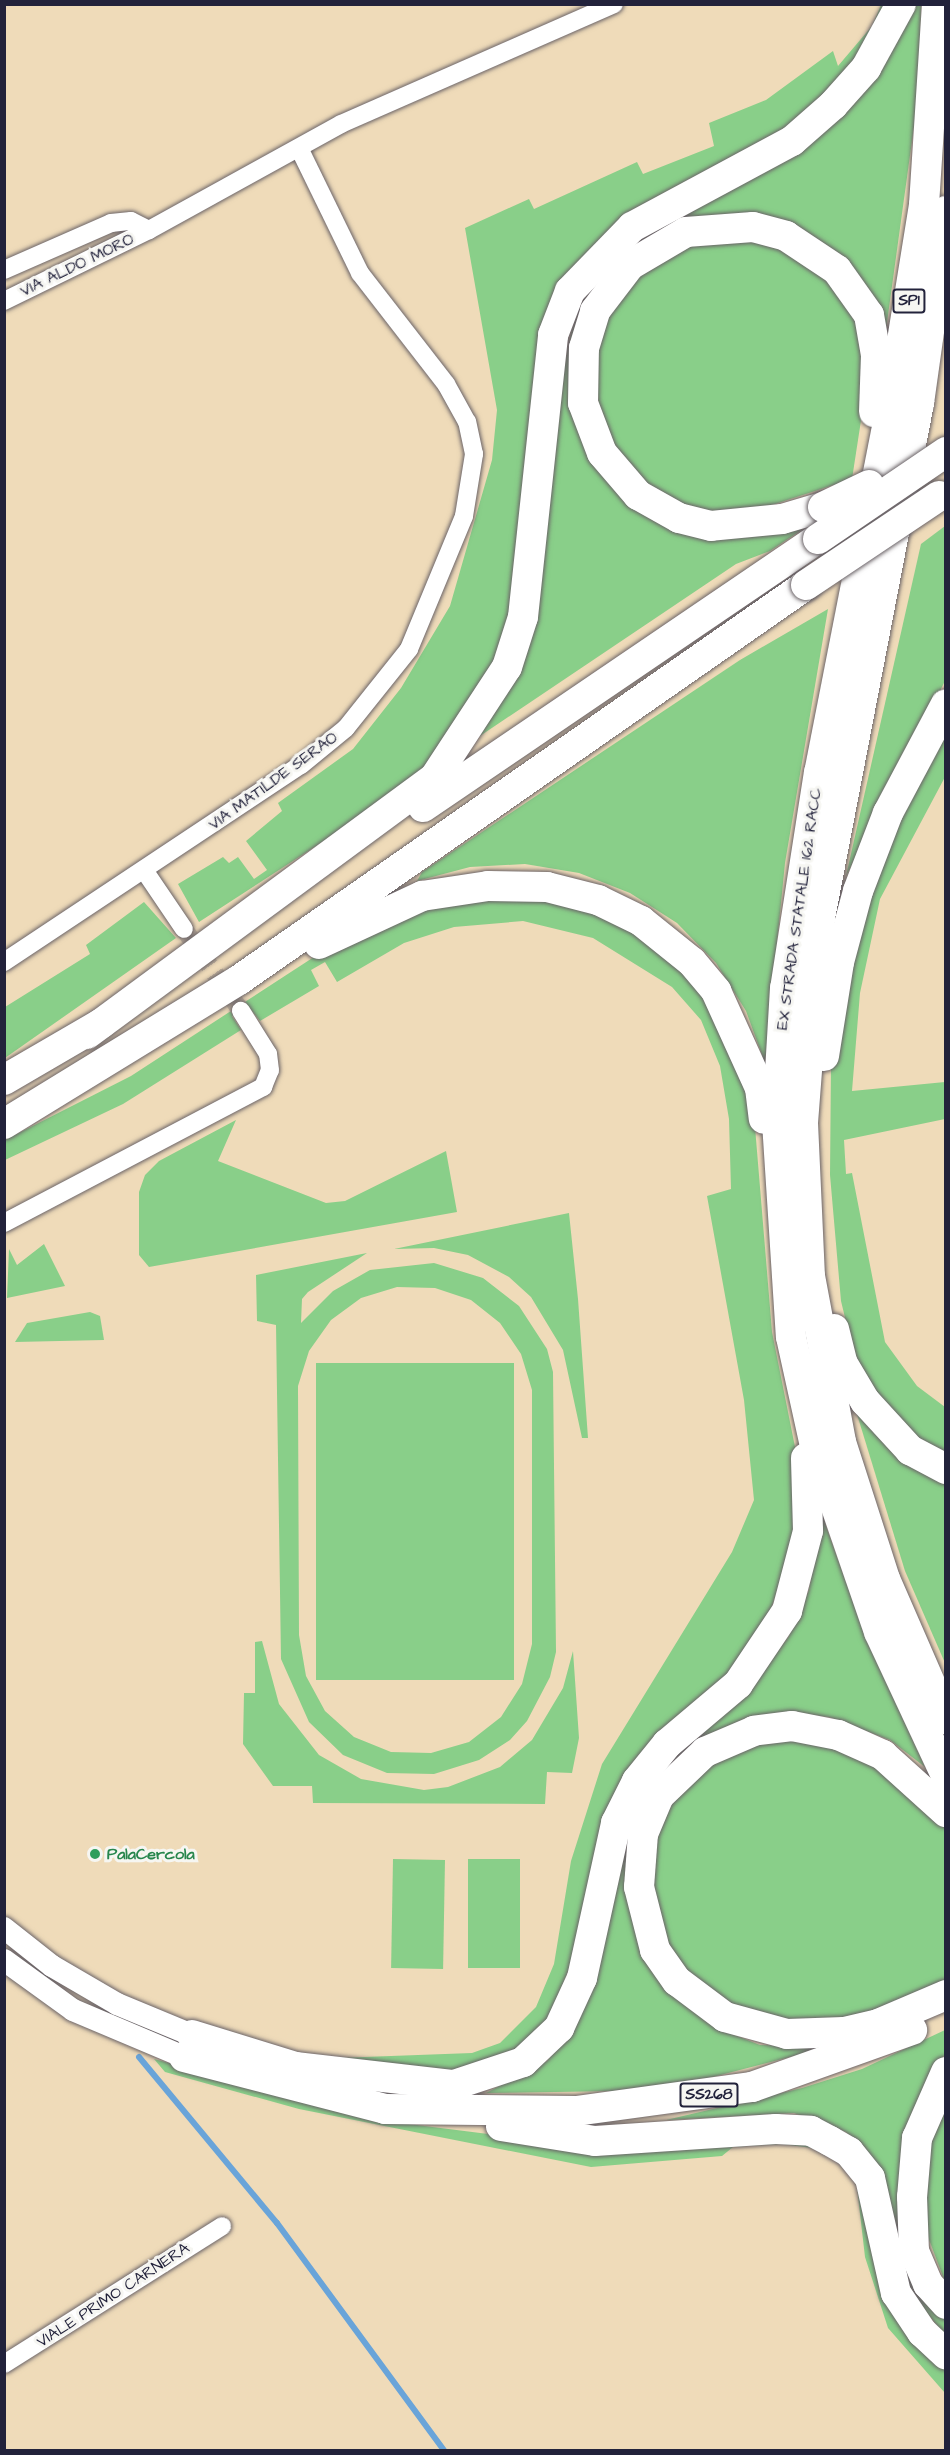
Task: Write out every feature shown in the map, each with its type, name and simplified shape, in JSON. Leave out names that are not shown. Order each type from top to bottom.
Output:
[{"type":"highway","points":[[87,1034],[435,777],[507,667],[523,617],[552,335],[570,291],[632,227],[792,141],[833,105],[866,68],[901,4]]},
{"type":"highway","name":"SP1","points":[[851,592],[894,391],[921,229],[934,116],[937,4]]},
{"type":"highway","name":"SP1","points":[[919,403],[945,211]]},
{"type":"highway","points":[[851,592],[849,535],[876,400],[874,334],[859,297],[820,255],[786,236],[753,227],[717,226],[657,245],[611,286],[595,311],[584,348],[583,403],[602,453],[638,495],[679,518],[711,526],[782,519],[823,507],[889,474],[945,438]]},
{"type":"highway","points":[[919,403],[945,328]]},
{"type":"highway","name":"EX STRADA STATALE 162 RACC","points":[[919,403],[818,928],[803,1124],[803,1191],[818,1334],[841,1442],[885,1579],[945,1719]]},
{"type":"highway","points":[[4,1080],[87,1034],[945,452]]},
{"type":"highway","points":[[4,1124],[239,980],[806,585],[942,494]]},
{"type":"highway","name":"EX STRADA STATALE 162 RACC","points":[[851,592],[785,988],[777,1122],[783,1263],[791,1337],[843,1536],[898,1676],[945,1776]]},
{"type":"highway","points":[[803,1124],[819,1096],[835,983],[858,891],[888,813],[945,704]]},
{"type":"highway","points":[[239,980],[422,896],[488,886],[547,887],[598,900],[641,921],[692,962],[736,1028],[760,1088],[765,1160],[783,1263]]},
{"type":"highway","points":[[803,1191],[843,1364],[865,1401],[910,1450],[945,1469]]},
{"type":"highway","points":[[295,2067],[454,2085],[523,2062],[559,2028],[582,1978],[626,1799],[651,1761],[738,1684],[767,1647],[798,1578],[810,1489],[788,1372],[791,1337]]},
{"type":"highway","points":[[945,1812],[883,1755],[838,1735],[792,1726],[754,1731],[705,1752],[659,1796],[643,1834],[639,1887],[655,1950],[677,1981],[725,2017],[787,2034],[844,2032],[878,2024],[945,1995]]},
{"type":"highway","name":"SS268","points":[[188,2046],[386,2109],[576,2111],[706,2096],[866,2051],[945,2014]]},
{"type":"highway","name":"SS268","points":[[188,2046],[295,2067],[460,2110]]},
{"type":"highway","points":[[945,2072],[917,2138],[912,2196],[914,2251],[928,2284],[945,2304]]},
{"type":"highway","points":[[386,2109],[595,2141],[687,2132],[811,2131],[849,2152],[870,2178],[896,2293],[922,2332],[945,2354]]},
{"type":"street","name":"VIA ALDO MORO","points":[[4,301],[149,230],[299,148],[614,4]]},
{"type":"street","name":"VIA MATILDE SERAO","points":[[4,962],[144,870],[346,728],[409,649],[470,494],[474,441],[458,402],[372,293],[299,148]]},
{"type":"street","points":[[4,270],[111,224],[131,221],[149,230]]},
{"type":"street","points":[[144,870],[184,928]]},
{"type":"street","points":[[4,1223],[263,1087],[270,1070],[268,1054],[241,1011]]},
{"type":"street","points":[[4,1928],[52,1966],[188,2046]]},
{"type":"street","points":[[4,1960],[73,2010],[188,2046]]},
{"type":"street","name":"VIALE PRIMO CARNERA","points":[[4,2364],[222,2226]]},
{"type":"green space","points":[[881,5],[891,5],[869,47],[798,121],[576,274],[504,645],[435,760],[396,794],[199,922],[178,884],[223,857],[229,863],[238,857],[254,879],[267,870],[246,841],[282,811],[278,803],[353,749],[401,688],[450,606],[492,460],[497,410],[465,228],[529,199],[534,209],[637,162],[643,174],[714,146],[709,123],[766,100],[833,51],[838,66],[872,26]]},
{"type":"green space","points":[[912,5],[921,5],[919,90],[885,337],[824,248],[677,228],[574,355],[637,503],[809,525],[770,551],[736,564],[480,736],[495,710],[571,333],[585,295],[635,237],[794,150]]},
{"type":"green space","points":[[731,236],[808,257],[854,312],[866,388],[852,479],[735,517],[662,501],[630,474],[599,420],[596,338],[625,286],[673,249]]},
{"type":"green space","points":[[945,526],[945,681],[846,876],[921,544]]},
{"type":"green space","points":[[828,609],[785,863],[765,1063],[746,1011],[716,963],[677,923],[630,893],[579,873],[525,864],[470,867],[417,881],[422,872],[740,660]]},
{"type":"green space","points":[[945,733],[945,777],[880,899],[860,993],[852,1091],[945,1082],[945,1119],[844,1140],[846,1174],[852,1173],[885,1342],[917,1386],[945,1407],[945,1456],[912,1433],[882,1401],[854,1355],[841,1301],[830,1175],[831,1063],[843,977],[885,848]]},
{"type":"green space","points":[[466,892],[602,908],[708,992],[754,1115],[772,1332],[796,1452],[795,1537],[769,1615],[729,1674],[662,1732],[550,2017],[511,2054],[444,2075],[337,2058],[472,2053],[500,2043],[536,2007],[554,1964],[571,1861],[602,1764],[732,1552],[754,1500],[744,1400],[707,1196],[731,1189],[729,1119],[720,1066],[701,1020],[672,987],[593,938],[523,921],[454,927],[404,943],[337,982],[325,962],[311,970],[319,986],[260,1021],[249,1007],[232,1016],[241,1030],[123,1104],[5,1160],[5,1140],[131,1076],[337,942]]},
{"type":"green space","points":[[144,902],[176,938],[5,1058],[5,1007],[90,954],[86,945]]},
{"type":"green space","points":[[236,1120],[218,1161],[326,1203],[345,1201],[446,1151],[457,1212],[149,1267],[139,1255],[139,1192],[145,1175],[159,1161]]},
{"type":"green space","points":[[569,1213],[588,1438],[582,1438],[563,1350],[531,1297],[509,1277],[468,1255],[434,1248],[394,1249]]},
{"type":"green space","points":[[44,1244],[65,1286],[7,1298],[9,1249],[17,1265]]},
{"type":"green space","points":[[367,1253],[308,1292],[302,1299],[301,1323],[333,1291],[370,1270],[434,1263],[483,1278],[519,1306],[547,1349],[553,1372],[556,1652],[550,1677],[527,1721],[510,1740],[479,1760],[434,1774],[387,1773],[343,1755],[309,1722],[281,1659],[276,1325],[257,1321],[256,1275]],"holes":[[[397,1287],[435,1288],[471,1300],[500,1323],[521,1354],[532,1390],[532,1644],[522,1684],[501,1717],[469,1742],[431,1753],[391,1752],[354,1737],[325,1711],[306,1676],[299,1635],[298,1386],[309,1351],[331,1320],[361,1298]]]},
{"type":"green space","points":[[90,1312],[100,1316],[104,1340],[15,1342],[27,1323]]},
{"type":"green space","points":[[316,1363],[514,1363],[514,1680],[316,1680]]},
{"type":"green space","points":[[856,1411],[945,1481],[945,1663],[905,1571]]},
{"type":"green space","points":[[822,1515],[866,1638],[925,1767],[890,1740],[829,1717],[811,1715],[716,1733],[627,1861],[680,2001],[717,2028],[760,2045],[829,2047],[705,2079],[617,2091],[486,2093],[547,2061],[571,2033],[618,1858],[668,1756],[746,1694],[789,1636],[809,1590]]},
{"type":"green space","points":[[262,1641],[279,1704],[319,1755],[361,1779],[424,1790],[448,1787],[500,1767],[532,1740],[563,1688],[573,1651],[579,1738],[572,1773],[547,1772],[545,1804],[313,1803],[312,1786],[273,1786],[243,1744],[244,1693],[255,1693],[255,1642]]},
{"type":"green space","points":[[775,1738],[836,1743],[908,1787],[944,1825],[945,1986],[886,2012],[791,2023],[715,1999],[673,1957],[652,1900],[656,1840],[663,1821],[673,1803],[717,1759]]},
{"type":"green space","points":[[393,1859],[445,1860],[443,1969],[391,1968]]},
{"type":"green space","points":[[468,1859],[520,1859],[520,1968],[468,1968]]},
{"type":"green space","points":[[945,2030],[945,2054],[930,2077],[904,2167],[945,2312],[945,2335],[914,2297],[900,2260],[882,2173],[846,2132],[794,2113],[666,2120],[802,2088],[862,2069]]},
{"type":"green space","points":[[154,2059],[393,2122],[496,2135],[784,2132],[840,2163],[812,2148],[782,2144],[733,2147],[722,2156],[591,2167],[299,2109],[165,2072]]},
{"type":"green space","points":[[945,2097],[945,2282],[925,2229],[929,2150]]},
{"type":"green space","points":[[856,2179],[922,2346],[945,2369],[945,2393],[888,2328],[865,2257]]},
{"type":"waterway","points":[[139,2057],[277,2223],[444,2450]]},
{"type":"tunnel","points":[[184,929],[241,1011]]},
{"type":"place","name":"PalaCercola","points":[[95,1854]]}]
